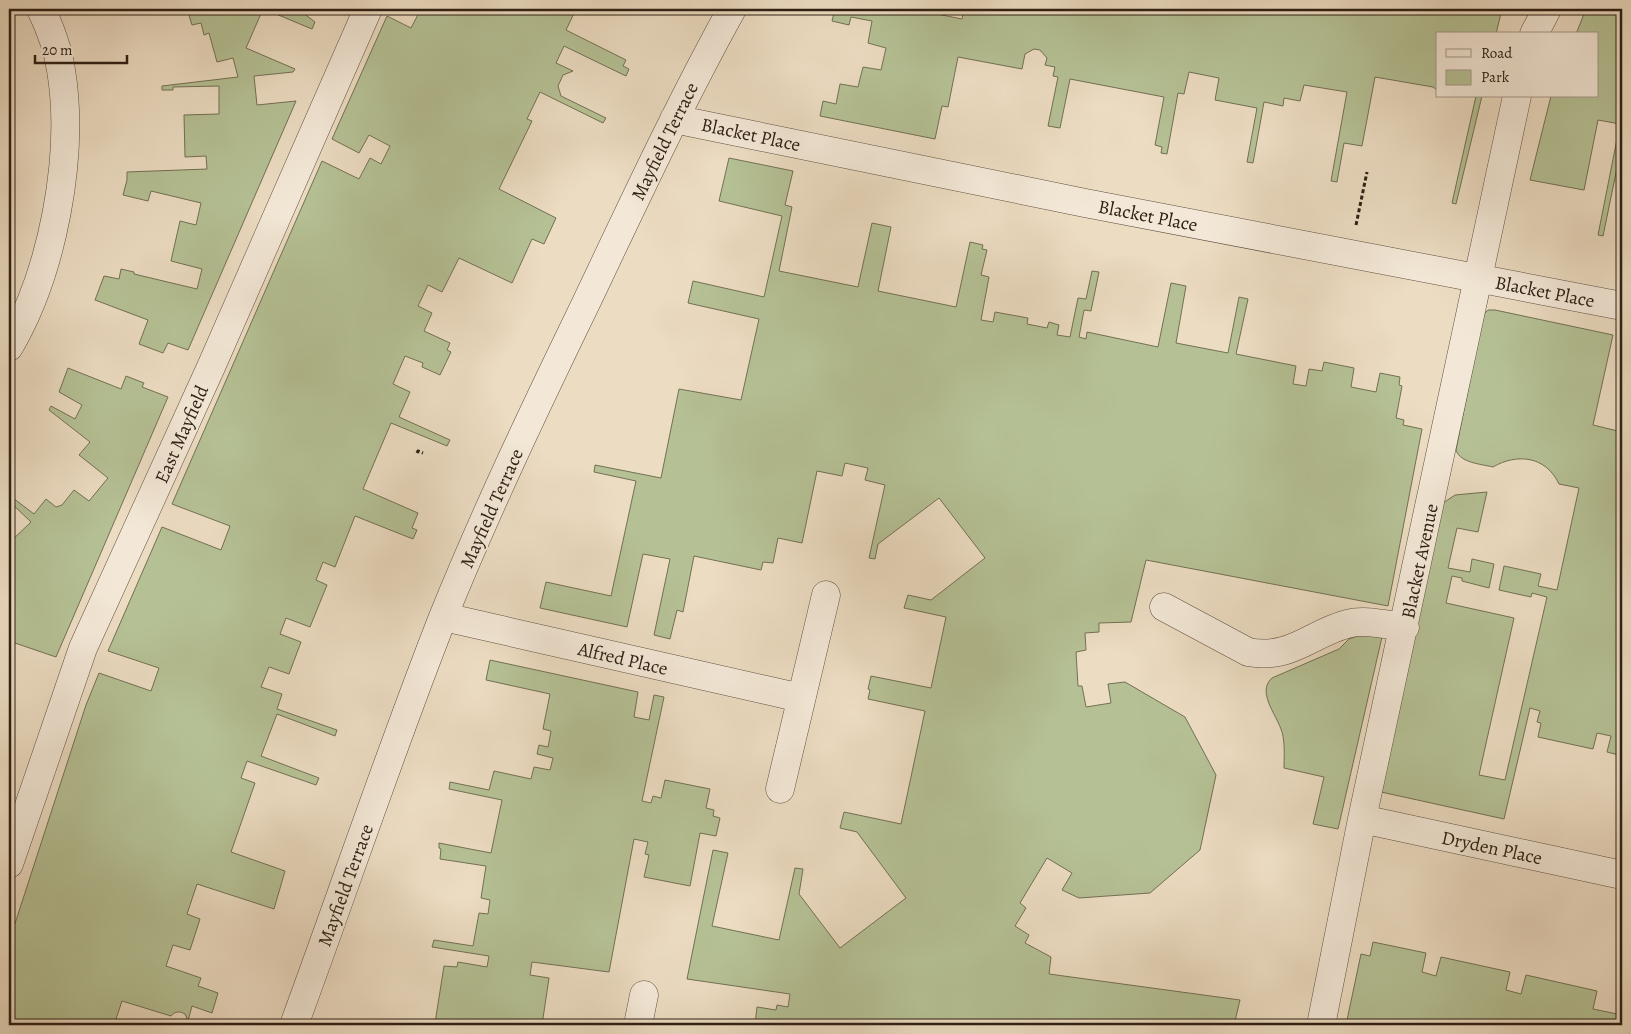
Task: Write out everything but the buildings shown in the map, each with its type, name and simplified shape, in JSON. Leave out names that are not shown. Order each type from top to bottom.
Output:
[{"type":"street","points":[[9,346],[34,293],[46,257],[59,201],[66,132],[64,86],[61,68],[54,42],[41,9]]},
{"type":"street","name":"East Mayfield","points":[[9,864],[84,648],[211,367],[368,9]]},
{"type":"street","name":"Mayfield Terrace","points":[[294,1025],[397,737],[476,539],[546,386],[674,118],[732,9]]},
{"type":"street","points":[[1535,32],[1547,9]]},
{"type":"street","name":"Blacket Avenue","points":[[1320,1025],[1362,819],[1405,627],[1517,98]]},
{"type":"street","name":"Blacket Place","points":[[674,118],[1085,203],[1622,306]]},
{"type":"street","points":[[780,789],[826,595]]},
{"type":"street","points":[[1164,607],[1248,652],[1258,654],[1284,652],[1346,624],[1359,622],[1405,627]]},
{"type":"street","name":"Alfred Place","points":[[444,616],[801,698]]},
{"type":"street","name":"Dryden Place","points":[[1362,819],[1622,875]]},
{"type":"street","points":[[638,1025],[644,995]]},
{"type":"path","points":[[1351,253],[1367,172]]},
{"type":"path","points":[[417,453],[418,451],[423,453]]},
{"type":"green space","points":[[187,9],[263,9],[246,48],[295,69],[293,72],[254,76],[257,105],[296,101],[188,350],[168,343],[163,353],[139,344],[148,320],[95,300],[104,276],[119,279],[121,269],[134,272],[134,274],[197,289],[202,269],[171,261],[180,221],[196,225],[201,203],[151,191],[148,201],[123,195],[127,172],[207,169],[206,156],[185,157],[184,115],[219,114],[219,86],[173,87],[173,90],[162,90],[162,86],[238,77],[233,58],[217,62],[209,33],[204,35],[201,23],[192,25]]},
{"type":"green space","points":[[264,9],[298,9],[315,22],[312,29]]},
{"type":"green space","points":[[421,9],[576,9],[566,30],[626,60],[623,66],[629,69],[626,76],[564,46],[556,63],[573,71],[563,75],[558,86],[561,96],[606,118],[603,123],[540,92],[527,119],[532,121],[499,189],[556,218],[544,244],[532,239],[512,283],[459,258],[442,292],[428,285],[418,306],[432,313],[424,331],[450,343],[447,350],[451,352],[440,375],[422,367],[423,363],[405,356],[393,384],[410,392],[399,417],[450,440],[447,446],[391,423],[363,489],[418,513],[412,528],[417,530],[413,539],[355,516],[335,567],[323,562],[316,580],[327,585],[310,627],[286,618],[280,634],[301,642],[289,674],[269,667],[261,687],[282,694],[277,709],[337,730],[335,736],[277,714],[261,756],[319,778],[316,785],[247,761],[241,778],[255,783],[231,852],[285,871],[274,909],[197,884],[187,914],[200,919],[190,950],[173,945],[166,966],[201,978],[198,986],[218,993],[212,1013],[192,1006],[188,1021],[185,1014],[181,1012],[176,1012],[171,1016],[122,1001],[114,1025],[9,1025],[9,942],[86,705],[99,673],[151,691],[159,668],[108,651],[162,527],[221,550],[230,526],[172,504],[322,161],[359,179],[370,158],[381,164],[390,146],[369,135],[359,153],[332,139],[387,16],[411,28]]},
{"type":"green space","points":[[835,9],[938,9],[937,14],[962,19],[964,9],[1502,9],[1496,32],[1436,32],[1436,89],[1433,87],[1375,77],[1362,146],[1344,143],[1337,182],[1331,181],[1347,92],[1304,85],[1300,101],[1284,98],[1283,106],[1264,102],[1253,163],[1247,162],[1257,108],[1215,100],[1219,78],[1189,72],[1184,94],[1178,93],[1167,154],[1161,153],[1162,147],[1155,145],[1164,97],[1070,79],[1060,128],[1048,126],[1058,77],[1053,76],[1055,67],[1045,65],[1047,58],[1040,50],[1034,49],[1025,54],[1022,69],[958,57],[948,107],[942,106],[935,139],[820,116],[823,101],[836,104],[840,84],[858,87],[863,67],[881,70],[886,48],[868,43],[872,21],[851,17],[849,25],[832,21]]},
{"type":"green space","points":[[1586,9],[1622,9],[1622,169],[1617,168],[1603,236],[1598,235],[1620,124],[1598,120],[1584,190],[1530,180],[1550,98],[1598,98],[1598,32],[1577,32]]},
{"type":"green space","points":[[1476,98],[1482,98],[1456,204],[1452,203]]},
{"type":"green space","points":[[729,158],[793,171],[785,205],[792,207],[779,271],[858,287],[872,223],[891,227],[878,291],[956,307],[970,242],[983,245],[982,249],[987,250],[981,275],[989,277],[981,320],[993,322],[995,312],[1028,318],[1027,324],[1047,328],[1049,322],[1059,325],[1057,335],[1070,337],[1078,298],[1086,299],[1092,271],[1099,272],[1091,311],[1084,310],[1079,337],[1086,339],[1087,332],[1158,347],[1171,283],[1186,286],[1176,343],[1228,353],[1239,297],[1248,299],[1236,354],[1296,366],[1293,384],[1306,386],[1309,369],[1322,371],[1324,362],[1354,368],[1351,387],[1376,392],[1380,373],[1400,377],[1399,385],[1402,386],[1396,418],[1404,420],[1403,425],[1422,429],[1388,606],[1146,560],[1131,622],[1099,623],[1099,632],[1085,633],[1086,650],[1076,652],[1078,686],[1082,686],[1086,707],[1111,703],[1108,684],[1125,682],[1185,717],[1216,775],[1200,850],[1150,893],[1079,898],[1062,890],[1072,873],[1047,858],[1020,903],[1026,908],[1015,926],[1029,935],[1025,943],[1051,957],[1049,974],[1240,1000],[1234,1025],[1176,1025],[1138,1020],[1137,1025],[755,1025],[757,1007],[776,1010],[777,1005],[788,1007],[790,994],[687,979],[713,850],[728,853],[712,926],[779,940],[795,868],[803,869],[799,894],[840,948],[906,898],[857,832],[840,828],[844,812],[901,824],[925,711],[868,699],[871,676],[931,688],[946,617],[904,608],[908,595],[931,600],[985,558],[939,498],[878,544],[875,559],[869,558],[885,485],[865,480],[868,468],[845,463],[842,476],[817,471],[802,543],[778,538],[773,563],[763,562],[761,570],[694,556],[683,612],[677,610],[670,639],[654,635],[670,559],[643,554],[627,627],[540,608],[546,582],[611,596],[636,481],[594,472],[595,465],[661,478],[679,389],[741,400],[759,319],[688,303],[693,281],[764,297],[782,216],[719,201]]},
{"type":"green space","points":[[1488,310],[1613,335],[1593,425],[1622,432],[1622,740],[1619,755],[1607,752],[1611,736],[1597,733],[1593,749],[1538,737],[1541,723],[1537,722],[1540,711],[1530,708],[1504,819],[1381,792],[1443,503],[1455,495],[1487,492],[1478,532],[1457,528],[1448,568],[1470,572],[1472,559],[1494,564],[1489,588],[1462,581],[1462,578],[1452,576],[1446,603],[1514,618],[1479,775],[1505,780],[1547,597],[1532,593],[1531,597],[1499,590],[1504,566],[1541,574],[1538,586],[1557,590],[1579,488],[1559,484],[1547,468],[1530,460],[1512,460],[1493,467],[1466,460],[1456,450],[1483,315]]},
{"type":"green space","points":[[68,368],[121,389],[126,376],[144,383],[142,387],[168,397],[56,657],[9,641],[9,577],[11,575],[9,572],[9,543],[31,522],[9,501],[9,495],[34,514],[46,499],[56,507],[62,505],[74,490],[89,501],[108,478],[79,455],[90,442],[49,410],[51,406],[75,419],[82,405],[59,392]]},
{"type":"green space","points":[[1360,635],[1382,637],[1338,829],[1313,824],[1324,777],[1284,768],[1283,736],[1270,706],[1266,691],[1267,684],[1272,678],[1339,649],[1349,639]]},
{"type":"green space","points":[[490,660],[638,692],[634,717],[649,720],[654,695],[664,697],[642,801],[651,803],[653,796],[661,798],[665,780],[710,789],[706,808],[714,810],[713,816],[720,818],[716,836],[700,833],[690,886],[644,877],[649,855],[645,854],[648,842],[634,839],[609,972],[532,962],[530,975],[549,978],[542,1025],[512,1023],[511,1025],[451,1025],[435,1023],[444,966],[457,967],[458,962],[487,967],[489,956],[432,947],[434,940],[473,946],[479,913],[488,914],[490,900],[481,898],[486,866],[440,859],[441,849],[439,848],[439,843],[491,853],[502,800],[449,789],[450,782],[489,790],[494,771],[531,779],[534,767],[550,770],[553,758],[537,754],[539,745],[548,747],[551,731],[543,729],[550,694],[486,680]]},
{"type":"green space","points":[[1373,942],[1426,953],[1422,972],[1436,976],[1441,957],[1510,972],[1506,990],[1521,994],[1526,975],[1597,991],[1593,1009],[1622,1015],[1622,1025],[1346,1025],[1361,954],[1370,956]]}]
